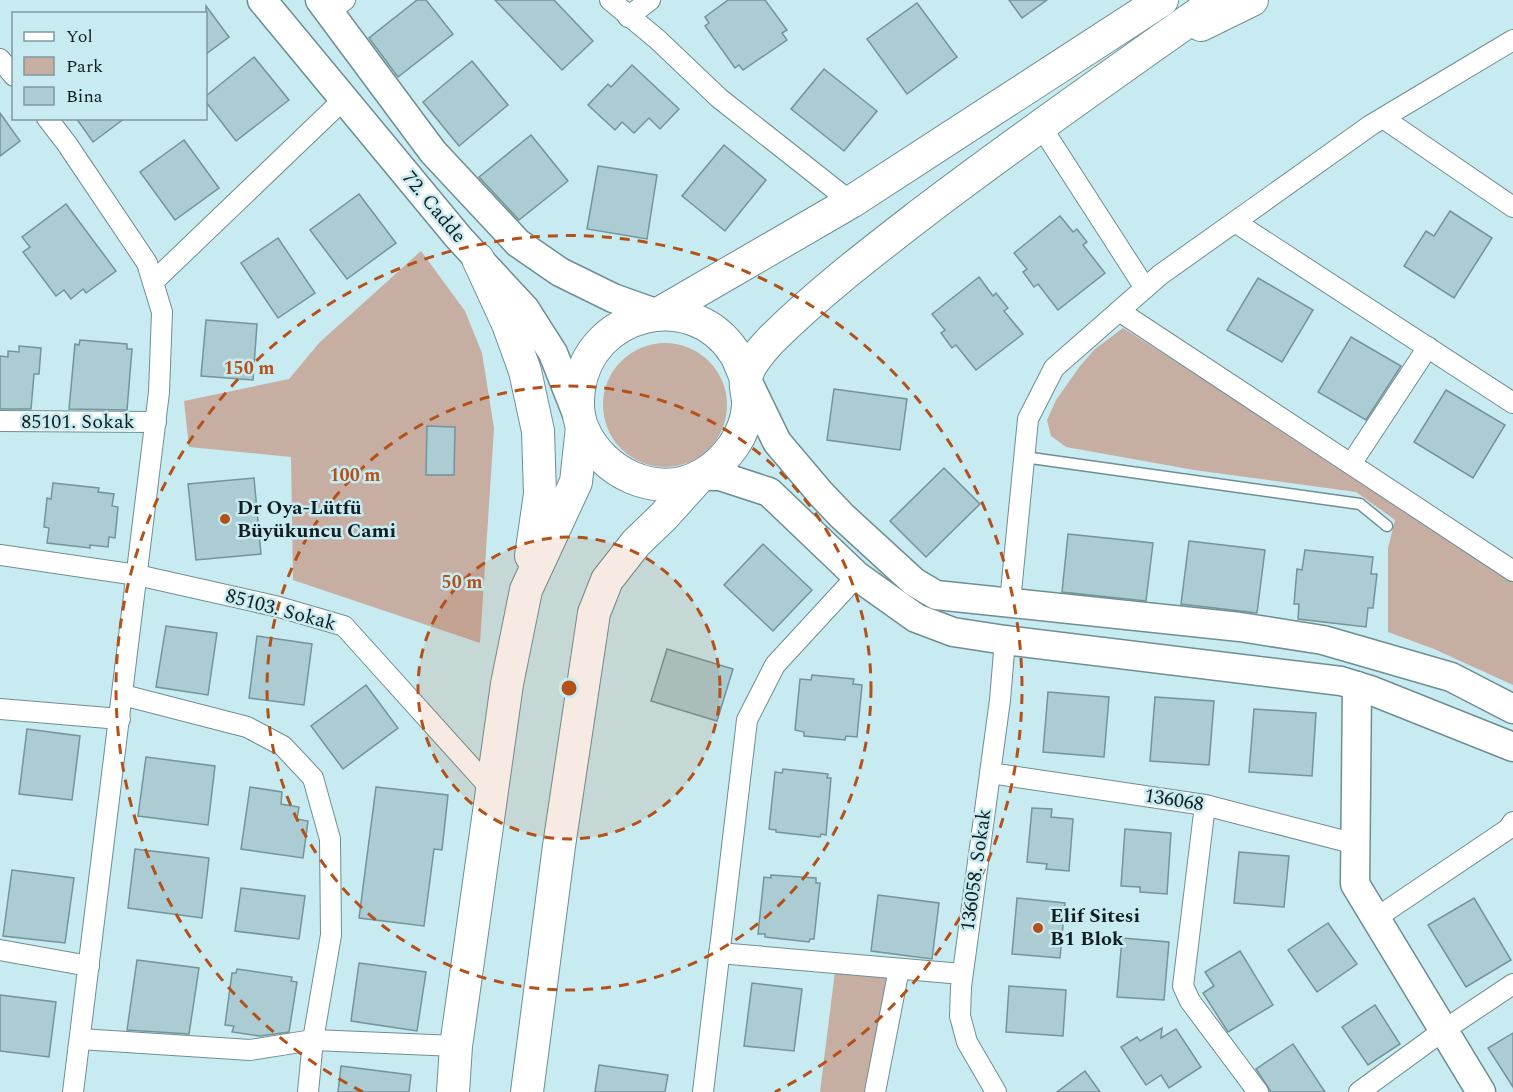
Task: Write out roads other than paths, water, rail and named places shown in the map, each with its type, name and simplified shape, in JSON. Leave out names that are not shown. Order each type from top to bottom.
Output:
[{"type":"main road","name":"72. Cadde","points":[[262,0],[478,259],[525,309],[542,332],[553,353],[582,427]]},
{"type":"main road","points":[[526,590],[576,482],[582,427],[578,401],[581,375],[592,352],[610,333],[633,320],[658,314],[850,202],[1162,0]]},
{"type":"main road","points":[[526,1092],[559,846],[594,613],[607,580],[636,543],[700,476],[724,459],[741,435],[748,407],[746,378],[757,355],[795,317],[874,250],[1040,125],[1218,0]]},
{"type":"main road","points":[[1139,56],[1252,0]]},
{"type":"main road","points":[[332,4],[433,152],[518,243],[560,272],[614,298],[658,314],[687,318],[713,331],[734,351],[777,442],[842,516],[914,582],[936,594],[1240,627],[1323,640],[1451,677],[1513,709]]},
{"type":"main road","points":[[453,1092],[456,1046],[507,684],[526,590],[540,494],[538,431],[525,371],[508,324],[478,259]]},
{"type":"main road","points":[[582,427],[596,452],[617,471],[644,482],[673,484],[700,476],[720,476],[769,492],[857,576],[916,618],[953,632],[1341,681],[1513,747]]},
{"type":"main road","points":[[1357,686],[1355,884],[1481,1092]]},
{"type":"street","points":[[610,0],[657,39],[719,98],[850,202]]},
{"type":"street","points":[[628,17],[650,0]]},
{"type":"street","points":[[1010,602],[1028,419],[1054,368],[1160,275],[1383,118],[1513,40]]},
{"type":"street","points":[[0,58],[12,73]]},
{"type":"street","points":[[153,282],[344,99]]},
{"type":"street","points":[[1383,118],[1513,207]]},
{"type":"street","points":[[48,120],[147,263],[162,312],[156,422],[73,1092]]},
{"type":"street","points":[[1040,125],[1144,288]]},
{"type":"street","points":[[1235,222],[1513,403]]},
{"type":"street","points":[[1119,311],[1513,571]]},
{"type":"street","points":[[1351,464],[1428,347]]},
{"type":"street","name":"85101. Sokak","points":[[0,422],[156,422]]},
{"type":"street","name":"85103. Sokak","points":[[0,555],[137,575],[279,607],[344,626],[492,790]]},
{"type":"street","points":[[704,1092],[747,720],[775,665],[857,576]]},
{"type":"street","name":"136058. Sokak","points":[[996,1092],[966,1042],[960,1016],[963,974],[1005,640]]},
{"type":"street","points":[[123,695],[247,727],[283,746],[313,778],[330,839],[331,935],[313,1040],[308,1092]]},
{"type":"street","points":[[0,710],[120,719]]},
{"type":"street","name":"136068","points":[[990,773],[1205,804],[1356,844]]},
{"type":"street","points":[[1205,804],[1184,986],[1190,1001],[1258,1092]]},
{"type":"street","points":[[1376,918],[1508,829],[1513,822]]},
{"type":"street","points":[[0,950],[88,966]]},
{"type":"street","points":[[719,953],[963,974]]},
{"type":"street","points":[[875,1092],[899,969]]},
{"type":"street","points":[[1359,1092],[1444,1030],[1513,984]]},
{"type":"street","points":[[80,1039],[250,1050],[313,1040],[456,1046]]},
{"type":"lane","points":[[1024,457],[1360,504],[1387,526]]},
{"type":"place","name":"Dr Oya-Lütfü Büyükuncu Cami","points":[[225,519]]},
{"type":"place","name":"Elif Sitesi B1 Blok","points":[[1038,928]]}]
